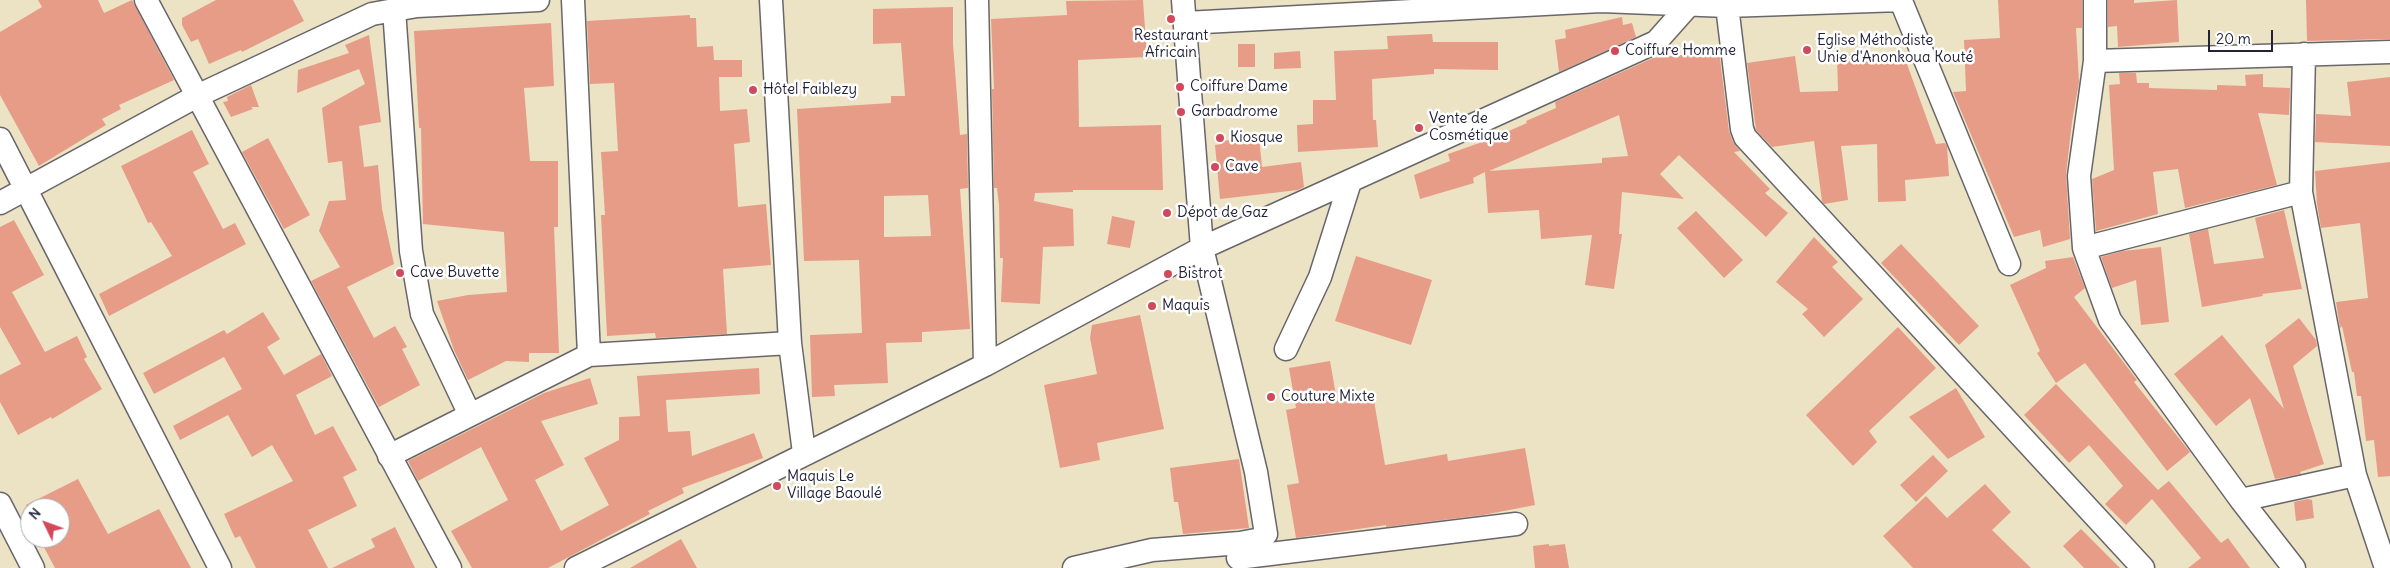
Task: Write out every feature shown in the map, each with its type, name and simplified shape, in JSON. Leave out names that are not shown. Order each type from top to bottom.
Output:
[{"type":"street","points":[[146,0],[450,568]]},
{"type":"street","points":[[0,203],[197,96],[372,14],[417,6],[538,0]]},
{"type":"street","points":[[573,0],[589,356]]},
{"type":"street","points":[[771,0],[790,343],[804,453]]},
{"type":"street","points":[[977,0],[985,365]]},
{"type":"street","points":[[1183,0],[1202,248],[1256,472],[1266,534],[1238,556]]},
{"type":"street","points":[[1185,23],[1601,1],[1688,6],[1726,6],[1901,0],[2009,264]]},
{"type":"street","points":[[2094,0],[2095,61],[2079,176],[2084,248],[2110,320],[2241,500],[2294,568]]},
{"type":"street","points":[[576,568],[804,453],[985,365],[1202,248],[1656,42],[1688,6]]},
{"type":"street","points":[[1726,6],[1742,129],[1745,137],[2144,568]]},
{"type":"street","points":[[394,9],[411,250],[422,314],[432,339],[470,414]]},
{"type":"street","points":[[2095,61],[2390,52]]},
{"type":"street","points":[[2304,54],[2301,192],[2355,475],[2386,568]]},
{"type":"street","points":[[0,140],[220,568]]},
{"type":"street","points":[[1286,348],[1320,277],[1350,182]]},
{"type":"street","points":[[2084,248],[2301,192]]},
{"type":"street","points":[[389,456],[589,356],[790,343]]},
{"type":"street","points":[[2241,500],[2355,475]]},
{"type":"street","points":[[0,504],[33,568]]},
{"type":"street","points":[[1074,568],[1152,550],[1238,556],[1516,524]]},
{"type":"building","points":[[38,0],[98,0],[104,13],[132,0],[174,80],[119,105],[121,109],[102,119],[106,125],[39,166],[0,95],[0,32],[42,7]]},
{"type":"building","points":[[216,0],[293,0],[304,21],[242,52],[241,50],[209,64],[198,39],[191,42],[182,25],[182,18]]},
{"type":"building","points":[[1143,0],[1147,57],[1078,60],[1079,127],[1161,125],[1163,190],[1073,190],[1073,192],[1035,193],[1034,201],[1073,209],[1074,246],[1043,247],[1040,304],[1001,302],[1003,258],[1000,258],[997,188],[994,188],[992,89],[994,89],[991,19],[1067,15],[1066,1]]},
{"type":"building","points":[[1998,0],[2082,0],[2082,28],[2076,28],[2079,82],[2066,174],[2070,239],[2043,247],[2040,230],[2014,237],[1953,92],[1966,91],[1964,40],[2000,38]]},
{"type":"building","points":[[2108,0],[2134,0],[2134,3],[2177,0],[2179,42],[2118,47],[2117,26],[2108,27]]},
{"type":"building","points":[[2306,0],[2390,0],[2390,39],[2307,41]]},
{"type":"building","points":[[953,7],[953,44],[960,135],[967,134],[968,188],[960,189],[970,329],[922,332],[922,342],[886,343],[888,383],[834,385],[835,396],[812,397],[810,335],[862,333],[859,260],[804,261],[797,109],[891,103],[891,96],[905,96],[901,43],[873,44],[873,9]],"holes":[[[928,195],[931,236],[884,237],[884,196]]]},
{"type":"building","points":[[690,15],[690,18],[696,18],[697,47],[713,46],[714,60],[742,60],[742,77],[719,77],[720,111],[747,109],[750,142],[734,144],[738,207],[766,204],[771,265],[723,269],[727,334],[656,338],[655,333],[607,336],[601,215],[605,215],[601,152],[618,151],[614,83],[590,84],[587,21]]},
{"type":"building","points":[[1622,17],[1623,25],[1632,23],[1636,37],[1559,72],[1555,40],[1566,38],[1565,30]]},
{"type":"building","points":[[551,23],[554,86],[524,88],[530,161],[558,161],[558,227],[554,227],[559,353],[529,353],[529,362],[506,361],[468,380],[454,350],[437,301],[468,295],[507,292],[504,232],[423,224],[421,128],[419,128],[414,31]]},
{"type":"building","points":[[1432,34],[1433,42],[1498,42],[1498,70],[1434,69],[1434,74],[1372,79],[1373,120],[1376,120],[1378,147],[1298,152],[1297,125],[1313,124],[1313,100],[1336,100],[1334,51],[1388,49],[1387,36]]},
{"type":"building","points":[[369,35],[381,122],[359,126],[364,167],[378,165],[382,209],[394,264],[347,287],[374,338],[395,326],[407,347],[402,349],[420,385],[379,407],[311,281],[340,267],[319,231],[329,201],[346,200],[342,161],[328,163],[322,108],[365,84],[359,69],[297,93],[298,70],[349,53],[345,45]]},
{"type":"building","points":[[1238,44],[1255,44],[1255,67],[1238,67]]},
{"type":"building","points":[[1300,51],[1301,68],[1274,69],[1274,53]]},
{"type":"building","points":[[1719,51],[1729,131],[1733,142],[1740,151],[1734,152],[1770,189],[1765,193],[1788,213],[1766,237],[1679,155],[1660,174],[1684,199],[1622,192],[1619,234],[1622,234],[1614,289],[1585,285],[1592,235],[1541,239],[1539,210],[1488,213],[1485,172],[1473,178],[1474,183],[1420,199],[1414,175],[1450,161],[1448,154],[1488,140],[1527,123],[1526,121],[1556,108],[1555,102],[1653,58]],"holes":[[[1619,115],[1628,156],[1602,158],[1602,163],[1489,171]]]},
{"type":"building","points":[[1903,53],[1936,144],[1945,143],[1947,146],[1949,176],[1905,180],[1906,201],[1878,202],[1877,144],[1841,146],[1848,200],[1824,204],[1822,201],[1814,141],[1772,147],[1756,130],[1747,63],[1795,56],[1800,92],[1838,91],[1837,55]]},
{"type":"building","points":[[2119,73],[2136,73],[2137,83],[2149,83],[2149,88],[2217,90],[2217,85],[2246,86],[2245,75],[2263,74],[2263,87],[2290,88],[2289,115],[2258,113],[2277,185],[2185,208],[2178,169],[2153,172],[2158,214],[2096,231],[2092,179],[2114,170],[2109,85],[2120,84]]},
{"type":"building","points":[[2390,77],[2390,146],[2315,142],[2316,114],[2351,116],[2347,82]]},
{"type":"building","points":[[251,85],[259,107],[251,107],[253,109],[231,117],[223,102],[228,101],[227,97]]},
{"type":"building","points":[[192,130],[209,164],[193,172],[223,229],[235,223],[246,244],[109,316],[99,294],[172,256],[151,222],[148,223],[121,166]]},
{"type":"building","points":[[1259,137],[1262,167],[1301,162],[1304,187],[1298,190],[1220,199],[1215,145],[1222,144],[1222,141]]},
{"type":"building","points":[[268,138],[310,215],[284,229],[242,152]]},
{"type":"building","points":[[2390,162],[2390,476],[2378,477],[2374,440],[2366,441],[2361,396],[2357,396],[2354,372],[2352,372],[2342,326],[2340,328],[2336,302],[2368,298],[2360,223],[2321,228],[2315,171]]},
{"type":"building","points":[[2284,210],[2302,289],[2262,294],[2263,296],[2202,307],[2189,234],[2208,229],[2214,264],[2264,258],[2255,218]]},
{"type":"building","points":[[1696,211],[1743,260],[1724,278],[1677,228]]},
{"type":"building","points":[[1112,216],[1135,221],[1130,248],[1107,244]]},
{"type":"building","points":[[14,220],[44,275],[12,292],[45,352],[77,336],[87,357],[84,359],[102,389],[52,419],[51,417],[18,435],[0,402],[0,375],[21,364],[0,327],[0,227]]},
{"type":"building","points":[[1814,237],[1838,262],[1832,267],[1863,299],[1824,337],[1802,314],[1808,309],[1776,282]]},
{"type":"building","points":[[1901,244],[1979,326],[1959,345],[1881,263]]},
{"type":"building","points":[[2161,247],[2169,322],[2141,325],[2136,280],[2112,288],[2101,257],[2123,251]]},
{"type":"building","points":[[1356,256],[1432,280],[1411,345],[1335,321]]},
{"type":"building","points":[[2073,257],[2085,288],[2074,297],[2137,380],[2134,382],[2190,452],[2167,471],[2085,363],[2056,383],[2037,353],[2040,351],[2010,285],[2046,268],[2045,261]]},
{"type":"building","points":[[263,312],[280,339],[267,347],[284,375],[321,354],[332,376],[296,395],[315,435],[333,426],[357,470],[343,477],[357,506],[308,530],[328,568],[256,568],[240,536],[235,538],[224,514],[293,481],[272,445],[252,457],[228,415],[180,440],[173,426],[242,389],[224,357],[154,394],[143,373],[224,330],[227,334]]},
{"type":"building","points":[[1140,315],[1164,429],[1097,443],[1100,460],[1060,468],[1044,385],[1097,374],[1090,338],[1092,325]]},
{"type":"building","points":[[2299,318],[2316,340],[2317,346],[2293,366],[2324,464],[2300,472],[2301,474],[2275,479],[2250,398],[2216,426],[2174,374],[2222,335],[2284,409],[2265,345]]},
{"type":"building","points":[[1898,327],[1936,368],[1869,431],[1877,442],[1853,466],[1806,415]]},
{"type":"building","points":[[1330,361],[1337,401],[1373,395],[1385,465],[1447,454],[1448,461],[1525,448],[1535,505],[1483,515],[1386,527],[1386,525],[1296,538],[1287,485],[1299,483],[1286,410],[1296,408],[1289,368]]},
{"type":"building","points":[[759,368],[760,394],[666,400],[668,432],[690,431],[692,456],[754,433],[763,458],[682,488],[684,493],[648,511],[650,514],[548,568],[472,568],[451,531],[508,500],[481,447],[418,481],[408,461],[544,393],[590,378],[598,404],[541,421],[564,465],[535,480],[561,531],[609,505],[584,458],[619,440],[619,417],[640,416],[637,376]]},
{"type":"building","points":[[2056,384],[2158,490],[2169,481],[2221,543],[2228,538],[2250,568],[2188,568],[2201,558],[2152,499],[2126,525],[2105,504],[2123,486],[2089,445],[2069,463],[2024,415]]},
{"type":"building","points":[[1956,388],[1985,437],[1948,459],[1909,417]]},
{"type":"building","points":[[1933,455],[1948,471],[1916,502],[1900,485]]},
{"type":"building","points":[[1239,459],[1249,528],[1183,534],[1178,502],[1174,502],[1170,468]]},
{"type":"building","points":[[78,479],[108,534],[159,509],[191,568],[55,568],[44,548],[70,548],[70,498],[40,498]]},
{"type":"building","points":[[1985,484],[2011,512],[1992,530],[2031,568],[1913,568],[1883,536],[1926,496],[1947,518]]},
{"type":"building","points":[[2312,500],[2314,518],[2296,521],[2294,502]]},
{"type":"building","points":[[395,527],[415,568],[332,568],[375,547],[371,539]]},
{"type":"building","points":[[2081,529],[2120,568],[2084,568],[2063,546]]},
{"type":"building","points":[[681,539],[697,568],[630,568]]},
{"type":"building","points":[[1549,544],[1549,546],[1565,544],[1569,568],[1535,568],[1533,546]]},
{"type":"place","name":"Restaurant Africain","points":[[1171,19]]},
{"type":"place","name":"Eglise Méthodiste Unie d'Anonkoua Kouté","points":[[1807,50]]},
{"type":"place","name":"Coiffure Homme","points":[[1615,51]]},
{"type":"place","name":"Coiffure Dame","points":[[1180,87]]},
{"type":"place","name":"Hôtel Faiblezy","points":[[753,90]]},
{"type":"place","name":"Garbadrome","points":[[1181,112]]},
{"type":"place","name":"Vente de Cosmétique","points":[[1419,128]]},
{"type":"place","name":"Kiosque","points":[[1220,138]]},
{"type":"place","name":"Cave","points":[[1215,167]]},
{"type":"place","name":"Dépot de Gaz","points":[[1167,213]]},
{"type":"place","name":"Cave Buvette","points":[[400,273]]},
{"type":"place","name":"Bistrot","points":[[1168,274]]},
{"type":"place","name":"Maquis","points":[[1152,306]]},
{"type":"place","name":"Couture Mixte","points":[[1271,397]]},
{"type":"place","name":"Maquis Le Village Baoulé","points":[[777,486]]}]
